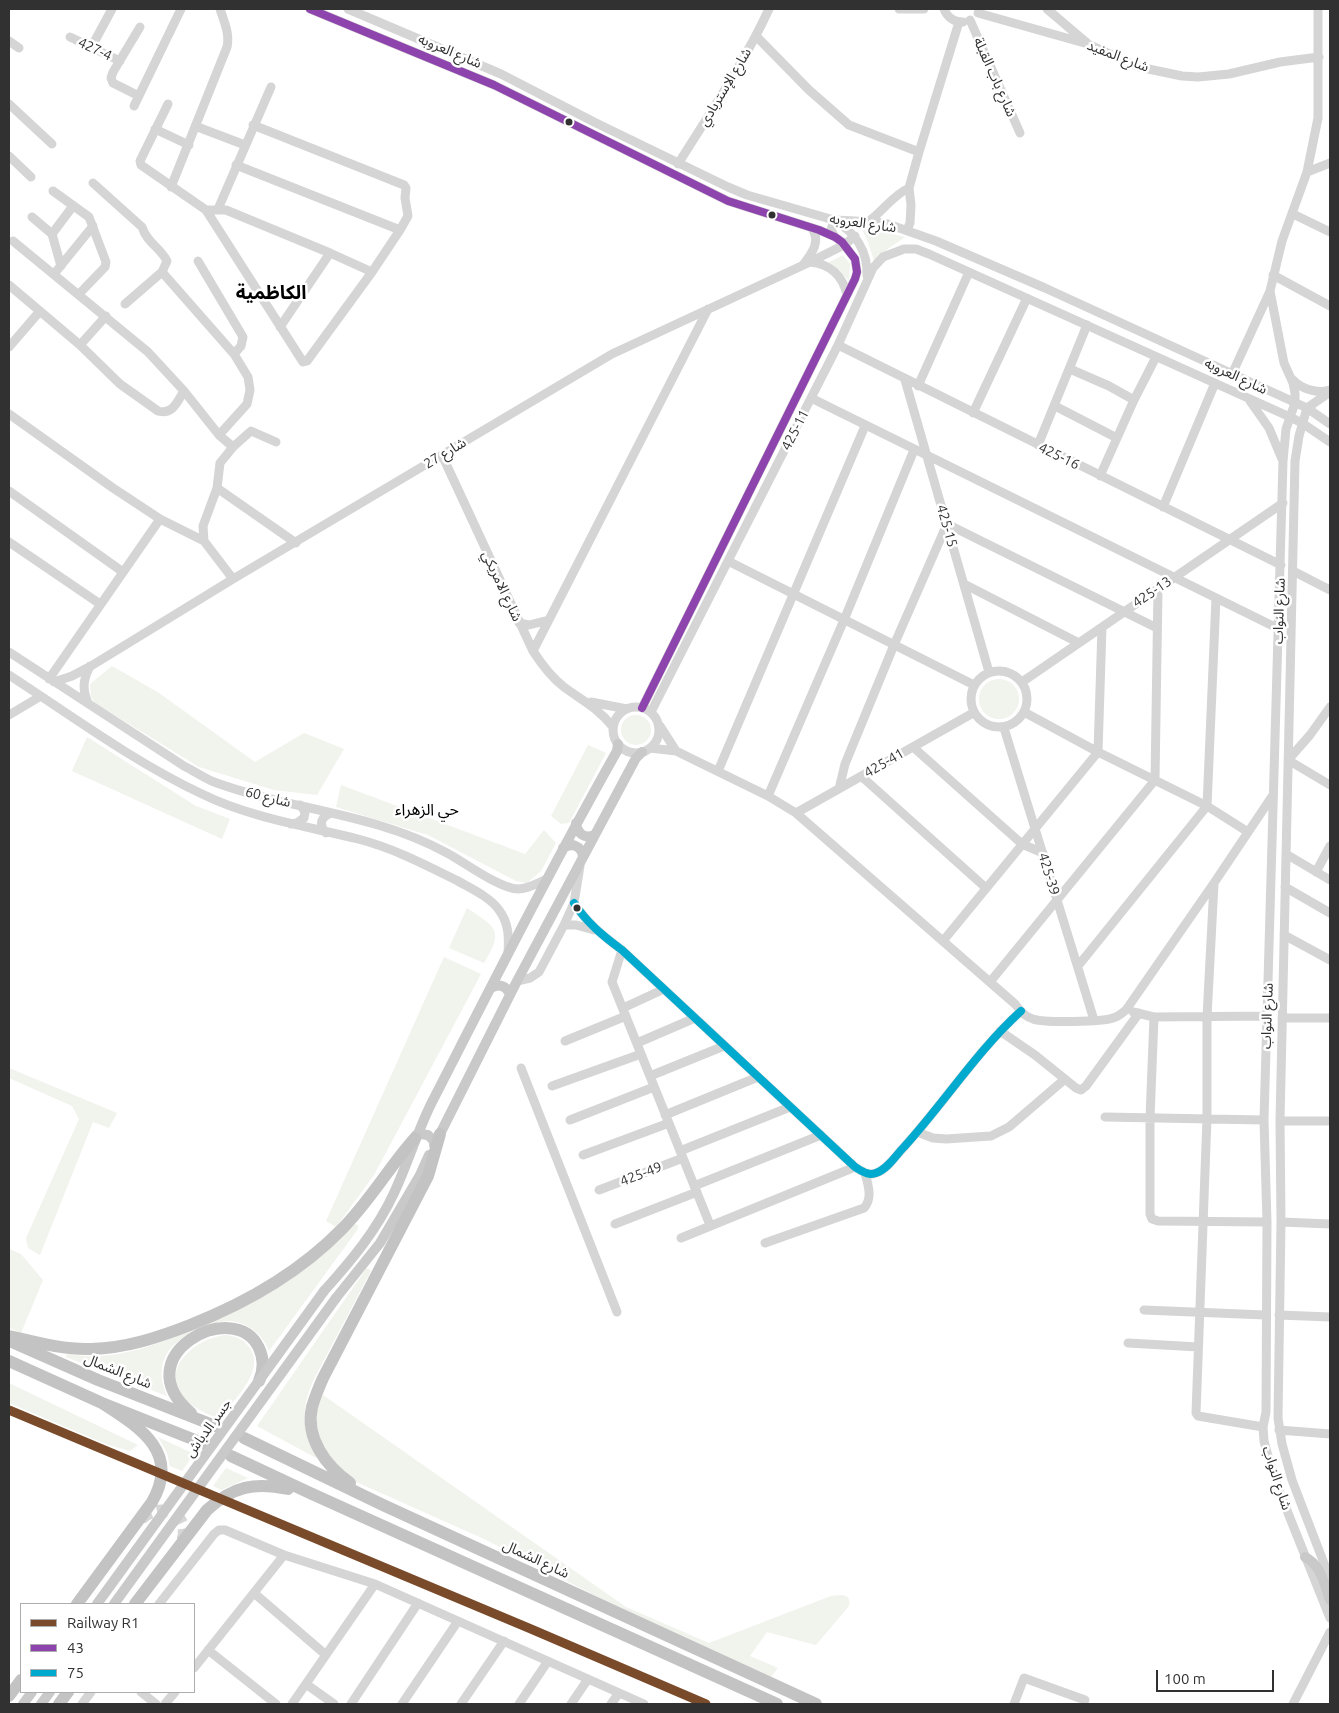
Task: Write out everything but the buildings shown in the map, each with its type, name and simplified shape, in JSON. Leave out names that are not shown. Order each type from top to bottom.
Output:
[{"type":"highway","points":[[9,1336],[67,1347],[88,1349],[121,1347],[153,1338],[228,1309],[276,1282],[299,1266],[341,1231],[371,1196],[416,1136]]},
{"type":"highway","points":[[383,1505],[339,1475],[327,1463],[314,1440],[312,1406],[323,1378],[428,1176],[437,1140]]},
{"type":"highway","points":[[200,1420],[185,1408],[174,1395],[169,1382],[170,1367],[176,1352],[186,1342],[212,1330],[222,1328],[235,1328],[252,1337],[258,1346],[263,1364],[259,1381]]},
{"type":"highway","name":"شارع الشمال","points":[[9,1340],[98,1380],[218,1426]]},
{"type":"highway","points":[[9,1361],[102,1403],[205,1444]]},
{"type":"highway","points":[[78,1603],[141,1519],[157,1493],[161,1482],[159,1457],[147,1435],[102,1403]]},
{"type":"highway","name":"شارع الشمال","points":[[244,1438],[383,1505],[816,1704]]},
{"type":"highway","points":[[231,1456],[777,1704]]},
{"type":"highway","points":[[135,1603],[207,1510],[220,1498],[243,1488],[259,1486],[275,1486],[310,1493]]},
{"type":"highway","points":[[9,1696],[20,1681]]},
{"type":"highway","points":[[59,1704],[67,1693]]},
{"type":"main road","name":"جسر الدباش","points":[[98,1603],[324,1292],[368,1238],[394,1194],[420,1124],[576,823],[617,751],[618,744]]},
{"type":"main road","name":"جسر الدباش","points":[[115,1603],[336,1298],[380,1243],[420,1174],[517,981],[594,835],[636,758],[646,750]]},
{"type":"main road","points":[[576,823],[576,828],[582,835],[590,837],[594,835]]},
{"type":"main road","points":[[563,848],[572,844],[580,848],[582,860]]},
{"type":"main road","points":[[499,971],[506,981],[517,981]]},
{"type":"main road","points":[[490,988],[502,986],[506,988],[510,995]]},
{"type":"main road","points":[[416,1136],[420,1134],[428,1135],[434,1141],[437,1140]]},
{"type":"main road","points":[[1305,1556],[1312,1560],[1320,1571],[1330,1600]]},
{"type":"main road","points":[[23,1704],[31,1693]]},
{"type":"main road","points":[[41,1704],[49,1693]]},
{"type":"street","points":[[91,48],[112,9]]},
{"type":"street","points":[[134,106],[181,9]]},
{"type":"street","points":[[171,186],[189,145],[228,40],[220,9]]},
{"type":"street","name":"شارع العروبه","points":[[310,9],[494,85],[728,202],[835,237],[855,258],[857,272]]},
{"type":"street","name":"شارع العروبه","points":[[348,9],[501,74],[678,164],[747,195],[830,219],[869,221],[907,230],[1045,288],[1307,408],[1330,424]]},
{"type":"street","name":"شارع الإستربادي","points":[[678,164],[728,84],[756,36],[769,9]]},
{"type":"street","points":[[899,9],[924,9]]},
{"type":"street","points":[[944,9],[949,17],[959,22],[970,20],[979,11]]},
{"type":"street","points":[[1047,9],[1088,44]]},
{"type":"street","points":[[1233,372],[1270,291],[1282,241],[1308,172],[1318,118],[1318,9]]},
{"type":"street","name":"شارع المفيد","points":[[979,11],[997,19],[1088,44],[1139,67],[1182,76],[1229,74],[1280,62],[1318,57]]},
{"type":"street","name":"شارع باب القبلة","points":[[970,20],[1020,133]]},
{"type":"street","points":[[907,230],[910,223],[911,205],[909,188],[918,152],[959,22]]},
{"type":"street","points":[[139,96],[113,82],[111,78],[112,72],[140,27]]},
{"type":"street","points":[[756,36],[808,90],[849,125],[918,152]]},
{"type":"street","name":"427-4","points":[[70,38],[120,61]]},
{"type":"street","points":[[9,41],[19,48]]},
{"type":"street","points":[[218,209],[271,87]]},
{"type":"street","points":[[9,104],[52,144]]},
{"type":"street","points":[[168,104],[140,161],[141,165],[206,210],[303,362],[307,361],[400,230],[408,216],[405,198],[406,188],[404,185],[253,125]]},
{"type":"street","points":[[195,126],[245,145]]},
{"type":"street","points":[[155,129],[189,145]]},
{"type":"street","points":[[9,156],[31,177]]},
{"type":"street","points":[[1308,172],[1330,163]]},
{"type":"street","points":[[236,165],[400,230]]},
{"type":"street","points":[[93,183],[132,216],[142,227],[144,236],[164,254],[167,261],[162,272],[125,304]]},
{"type":"street","points":[[869,221],[880,214],[902,192],[909,188]]},
{"type":"street","points":[[53,191],[89,217],[106,262],[105,266],[79,294]]},
{"type":"street","points":[[52,234],[73,206]]},
{"type":"street","points":[[206,210],[226,210],[372,272]]},
{"type":"street","points":[[1293,214],[1330,232]]},
{"type":"street","points":[[32,217],[52,234],[61,266]]},
{"type":"street","points":[[830,219],[827,226],[815,229],[817,236],[816,244],[807,264],[827,266],[836,273],[843,283],[847,295]]},
{"type":"street","points":[[830,219],[849,230],[860,244],[866,261],[867,279]]},
{"type":"street","points":[[830,219],[831,230],[835,237]]},
{"type":"street","points":[[54,274],[93,226]]},
{"type":"street","name":"شارع 27","points":[[52,680],[72,676],[91,666],[233,579],[612,354],[807,264],[844,245],[855,236]]},
{"type":"street","points":[[13,242],[148,352],[184,390],[219,435],[233,447]]},
{"type":"street","name":"425-11","points":[[651,712],[838,346],[867,279],[878,262],[904,248],[916,249],[929,254],[1290,417],[1330,442]]},
{"type":"street","points":[[280,327],[330,253]]},
{"type":"street","points":[[198,261],[243,337],[241,346],[234,354]]},
{"type":"street","points":[[162,272],[234,354],[248,377],[250,390],[247,404],[219,435]]},
{"type":"street","name":"425-11","points":[[642,708],[857,272]]},
{"type":"street","points":[[918,386],[969,272]]},
{"type":"street","points":[[1273,275],[1330,306]]},
{"type":"street","points":[[9,285],[80,345],[120,384],[158,411],[165,413],[174,409],[184,390]]},
{"type":"street","points":[[1270,291],[1284,362],[1294,389],[1295,403]]},
{"type":"street","points":[[973,413],[1028,298]]},
{"type":"street","points":[[533,651],[708,309]]},
{"type":"street","points":[[9,347],[40,311]]},
{"type":"street","points":[[80,345],[106,316]]},
{"type":"street","points":[[1038,445],[1087,326]]},
{"type":"street","name":"425-16","points":[[838,346],[1281,565]]},
{"type":"street","points":[[1100,476],[1134,400],[1156,357]]},
{"type":"street","points":[[1070,370],[1109,386],[1134,400]]},
{"type":"street","points":[[1290,377],[1296,383],[1309,390],[1318,392],[1330,391]]},
{"type":"street","name":"425-15","points":[[905,380],[989,672]]},
{"type":"street","points":[[1163,507],[1215,383]]},
{"type":"street","points":[[1307,408],[1330,391]]},
{"type":"street","points":[[811,398],[1279,629]]},
{"type":"street","points":[[1248,398],[1268,428],[1283,461]]},
{"type":"street","name":"شارع النواب","points":[[1295,403],[1285,434],[1283,461],[1264,1120],[1267,1222],[1266,1412],[1263,1427],[1269,1460],[1330,1618]]},
{"type":"street","points":[[1055,406],[1117,438]]},
{"type":"street","name":"شارع النواب","points":[[1307,408],[1296,455],[1280,1121],[1282,1222],[1278,1394],[1279,1430],[1285,1456],[1292,1480],[1330,1580]]},
{"type":"street","points":[[9,414],[112,488],[160,519],[204,541],[233,579]]},
{"type":"street","points":[[718,771],[866,426]]},
{"type":"street","points":[[204,541],[203,526],[218,488],[220,463],[233,447],[251,431],[276,442]]},
{"type":"street","points":[[768,796],[844,620],[914,450]]},
{"type":"street","name":"شارع الامريكي","points":[[442,456],[533,651],[546,671],[563,686],[600,712],[613,727]]},
{"type":"street","points":[[218,488],[296,543]]},
{"type":"street","points":[[9,492],[124,572]]},
{"type":"street","name":"425-13","points":[[1022,682],[1283,502]]},
{"type":"street","points":[[52,680],[100,604],[160,519]]},
{"type":"street","points":[[839,789],[845,764],[947,524],[1157,628]]},
{"type":"street","points":[[9,542],[100,604]]},
{"type":"street","points":[[728,561],[974,685]]},
{"type":"street","points":[[1293,571],[1330,590]]},
{"type":"street","points":[[964,584],[1079,643]]},
{"type":"street","points":[[990,982],[1154,780],[1158,588]]},
{"type":"street","points":[[1078,966],[1206,806],[1216,598]]},
{"type":"street","points":[[520,623],[529,625],[549,620]]},
{"type":"street","points":[[942,941],[1098,752],[1102,627]]},
{"type":"street","name":"شارع 60","points":[[9,652],[184,766],[212,781],[253,795],[331,813],[403,834],[429,844],[509,888],[522,888],[547,879]]},
{"type":"street","points":[[88,703],[83,693],[83,684],[91,666]]},
{"type":"street","points":[[989,672],[1007,672],[1022,682],[1027,702],[1024,712],[1012,725],[1004,728],[995,728],[986,725],[973,713],[970,704],[970,694],[980,677],[989,672]]},
{"type":"street","name":"شارع 60","points":[[9,675],[169,778],[204,796],[235,808],[290,824],[359,840],[402,854],[465,885],[490,901],[498,909],[507,926],[509,936],[508,953]]},
{"type":"street","points":[[9,715],[41,696]]},
{"type":"street","name":"شارع الامريكي","points":[[584,700],[627,709]]},
{"type":"street","points":[[676,751],[651,712],[635,707],[620,713],[613,727],[615,739],[628,752],[646,750],[676,751],[768,796],[796,813],[1021,1011],[1035,1020],[1114,1018],[1126,1010],[1274,794]]},
{"type":"street","points":[[1330,707],[1310,736],[1288,760],[1330,785]]},
{"type":"street","points":[[1024,712],[1098,752],[1206,806],[1248,832]]},
{"type":"street","name":"425-41","points":[[796,813],[973,713]]},
{"type":"street","points":[[646,750],[658,736],[658,722]]},
{"type":"street","name":"425-39","points":[[1004,728],[1094,1020]]},
{"type":"street","points":[[913,747],[1022,844],[1043,853]]},
{"type":"street","points":[[861,776],[986,888]]},
{"type":"street","points":[[290,824],[298,823],[304,818],[305,812],[300,806]]},
{"type":"street","points":[[326,833],[321,826],[321,821],[323,817],[331,813]]},
{"type":"street","points":[[1316,872],[1330,846]]},
{"type":"street","points":[[1286,854],[1330,880]]},
{"type":"street","points":[[517,981],[530,978],[539,972],[574,903],[582,860]]},
{"type":"street","points":[[1214,883],[1207,1017],[1207,1118],[1196,1413],[1198,1416],[1263,1427]]},
{"type":"street","points":[[1285,886],[1330,913]]},
{"type":"street","points":[[574,903],[585,919],[598,932],[622,950],[855,1167],[866,1173],[875,1173],[885,1168],[1000,1031],[1021,1011]]},
{"type":"street","points":[[564,925],[582,926],[598,932]]},
{"type":"street","points":[[1284,935],[1330,960]]},
{"type":"street","points":[[622,950],[612,982],[710,1226]]},
{"type":"street","points":[[564,1041],[624,1012],[664,989]]},
{"type":"street","points":[[1126,1010],[1154,1017],[1267,1016]]},
{"type":"street","points":[[1000,1031],[1081,1090],[1086,1086],[1139,1013]]},
{"type":"street","points":[[1154,1017],[1150,1118],[1150,1214],[1152,1219],[1158,1221],[1267,1222]]},
{"type":"street","points":[[637,1043],[695,1018]]},
{"type":"street","points":[[1282,1018],[1330,1018]]},
{"type":"street","points":[[650,1076],[724,1046]]},
{"type":"street","points":[[552,1086],[641,1054]]},
{"type":"street","points":[[521,1068],[617,1312]]},
{"type":"street","points":[[583,1155],[758,1077]]},
{"type":"street","points":[[917,1132],[933,1138],[946,1140],[991,1136],[1008,1126],[1065,1079]]},
{"type":"street","points":[[570,1120],[654,1087]]},
{"type":"street","name":"425-49","points":[[599,1190],[790,1107]]},
{"type":"street","points":[[1105,1117],[1264,1120]]},
{"type":"street","points":[[1280,1121],[1330,1121]]},
{"type":"street","points":[[615,1224],[821,1135]]},
{"type":"street","points":[[681,1238],[855,1167]]},
{"type":"street","points":[[765,1243],[864,1208],[870,1198],[866,1173]]},
{"type":"street","points":[[1282,1222],[1330,1224]]},
{"type":"street","points":[[1144,1310],[1266,1315]]},
{"type":"street","points":[[1280,1315],[1330,1317]]},
{"type":"street","points":[[1128,1343],[1198,1347]]},
{"type":"street","points":[[1279,1430],[1330,1434]]},
{"type":"street","points":[[1269,1460],[1285,1456]]},
{"type":"street","points":[[159,1603],[214,1534],[219,1530],[225,1530],[284,1555],[375,1584],[644,1704]]},
{"type":"street","points":[[195,1667],[284,1555]]},
{"type":"street","points":[[292,1704],[375,1584]]},
{"type":"street","points":[[254,1593],[326,1655]]},
{"type":"street","points":[[351,1704],[418,1603]]},
{"type":"street","points":[[402,1704],[458,1621]]},
{"type":"street","points":[[1293,1704],[1330,1632]]},
{"type":"street","points":[[461,1704],[504,1642]]},
{"type":"street","points":[[208,1650],[276,1704]]},
{"type":"street","points":[[520,1704],[548,1661]]},
{"type":"street","points":[[1014,1704],[1024,1678],[1085,1700]]},
{"type":"street","points":[[571,1704],[588,1679]]},
{"type":"street","points":[[306,1684],[334,1704]]},
{"type":"street","points":[[82,1704],[90,1693]]},
{"type":"street","points":[[142,1693],[156,1704]]},
{"type":"street","points":[[165,1704],[174,1693]]},
{"type":"street","points":[[611,1704],[619,1693]]},
{"type":"shaded area","points":[[860,226],[905,237],[874,261],[867,239]]},
{"type":"shaded area","points":[[843,255],[850,264],[849,281],[841,272],[828,263]]},
{"type":"shaded area","points":[[112,666],[159,693],[255,762],[304,733],[344,749],[317,795],[274,790],[199,767],[95,703],[91,697],[90,684]]},
{"type":"shaded area","points":[[999,679],[1013,685],[1019,699],[1013,713],[999,719],[985,713],[979,699],[985,685]]},
{"type":"shaded area","points":[[636,715],[647,719],[651,730],[647,741],[636,745],[625,741],[621,730],[625,719]]},
{"type":"shaded area","points":[[87,737],[196,806],[230,819],[222,839],[72,771]]},
{"type":"shaded area","points":[[588,745],[606,753],[569,823],[561,824],[551,816]]},
{"type":"shaded area","points":[[341,785],[525,854],[544,830],[556,843],[541,871],[527,883],[516,881],[428,835],[336,807]]},
{"type":"shaded area","points":[[467,908],[491,925],[494,931],[494,943],[484,963],[449,948]]},
{"type":"shaded area","points":[[444,957],[481,974],[374,1175],[336,1227],[326,1221]]},
{"type":"shaded area","points":[[9,1068],[117,1113],[109,1128],[93,1122],[40,1255],[28,1248],[26,1238],[79,1119],[72,1106],[9,1078]]},
{"type":"shaded area","points":[[355,1224],[358,1225],[358,1229],[269,1351],[258,1334],[241,1323],[225,1321],[190,1333],[172,1346],[166,1354],[162,1373],[167,1396],[66,1357],[67,1354],[104,1356],[140,1349],[175,1337],[230,1313],[279,1287],[297,1275]]},
{"type":"shaded area","points":[[9,1249],[21,1254],[43,1280],[21,1333],[9,1328]]},
{"type":"shaded area","points":[[366,1269],[371,1271],[314,1379],[306,1400],[306,1429],[318,1459],[257,1426]]},
{"type":"shaded area","points":[[226,1335],[239,1338],[247,1344],[253,1356],[254,1365],[246,1385],[219,1419],[197,1409],[186,1400],[178,1389],[176,1378],[178,1367],[183,1357],[192,1349],[214,1337]]},
{"type":"shaded area","points":[[9,1383],[138,1445],[130,1451],[108,1445],[9,1403]]},
{"type":"shaded area","points":[[323,1395],[626,1607],[709,1643],[831,1596],[841,1595],[847,1597],[849,1599],[849,1606],[816,1645],[767,1632],[750,1656],[778,1668],[771,1677],[594,1595],[482,1538],[354,1481],[330,1459],[317,1432],[317,1410]]},
{"type":"shaded area","points":[[158,1437],[194,1454],[182,1471],[170,1466],[167,1453]]},
{"type":"shaded area","points":[[226,1468],[248,1478],[221,1490],[213,1486]]},
{"type":"tunnel","points":[[141,1519],[150,1513],[159,1511],[175,1514],[183,1527],[184,1536],[180,1545]]},
{"type":"rail line","name":"R1","points":[[9,1410],[706,1704]]},
{"type":"transit line","name":"43","points":[[310,9],[494,85],[728,201],[819,230],[835,237],[842,242],[855,259],[857,272],[855,279],[642,708]]},
{"type":"transit line","name":"75","points":[[574,903],[596,929],[622,950],[855,1167],[868,1173],[873,1174],[880,1171],[891,1162],[975,1060],[1021,1011]]},
{"type":"district","name":"الكاظمية","points":[[271,293]]},
{"type":"district","name":"حي الزهراء","points":[[427,810]]}]
